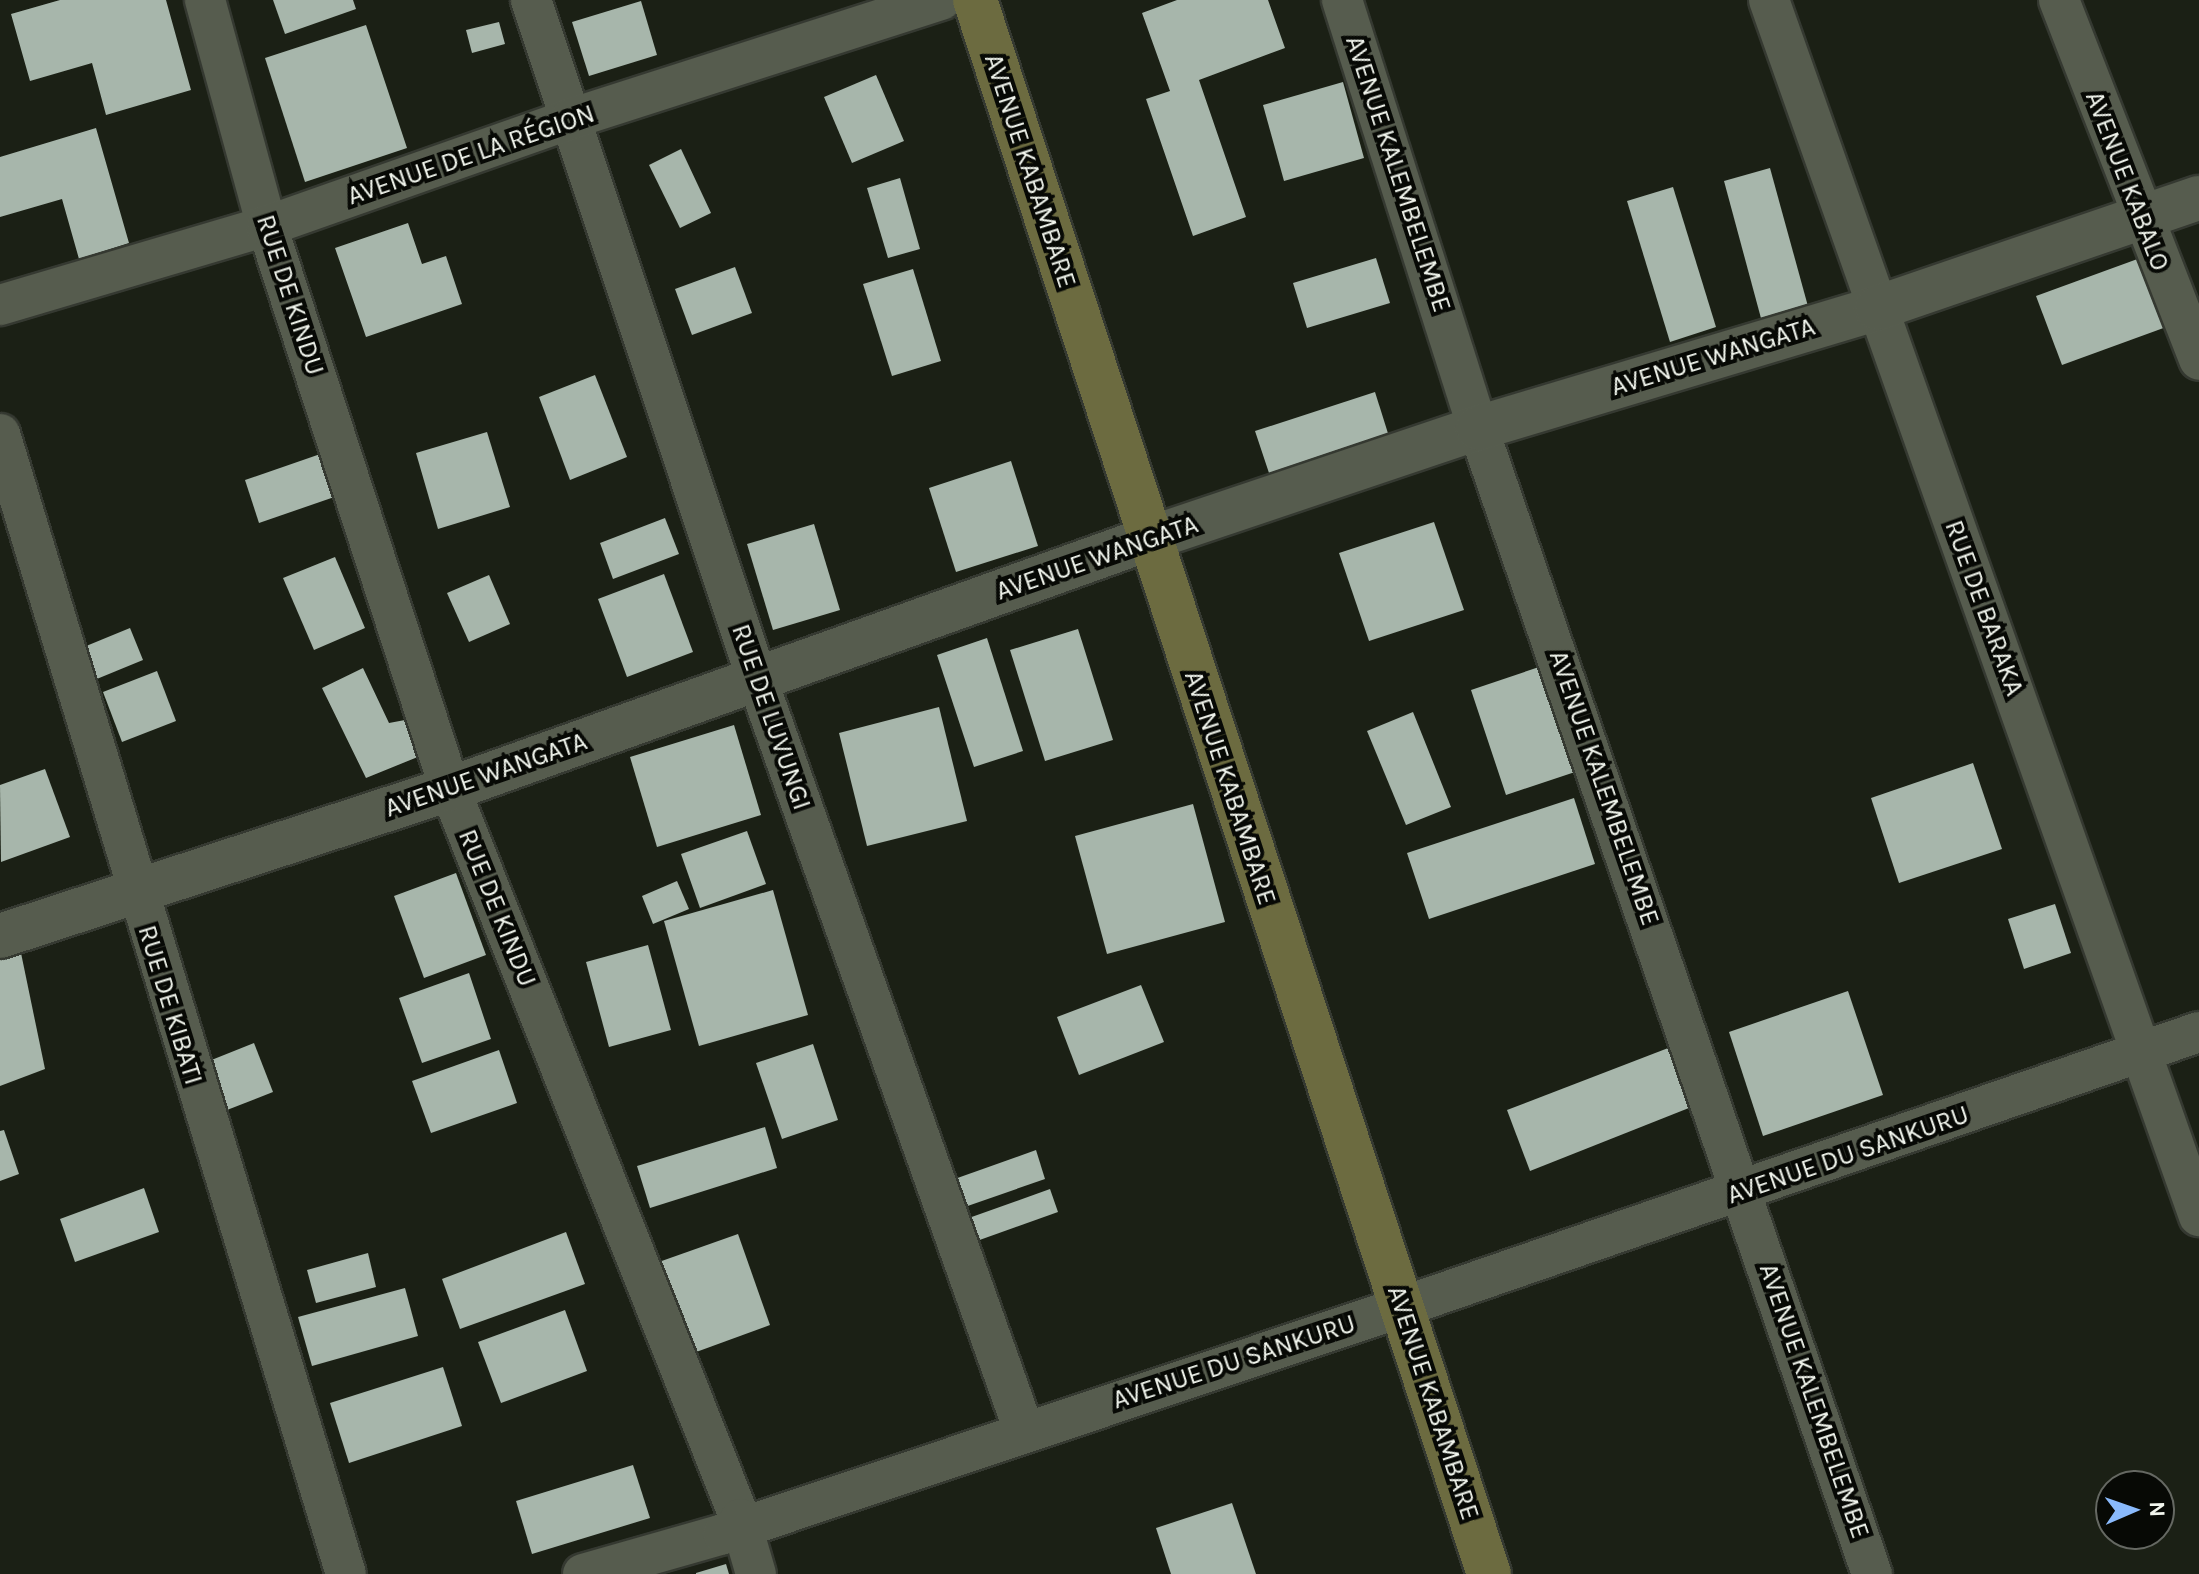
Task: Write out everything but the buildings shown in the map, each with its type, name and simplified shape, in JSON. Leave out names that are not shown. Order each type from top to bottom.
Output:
[{"type":"main road","name":"AVENUE KABAMBARE","points":[[975,0],[1148,539],[1489,1574]]},
{"type":"street","name":"RUE DE KINDU","points":[[205,0],[267,226],[450,789],[742,1527],[756,1574]]},
{"type":"street","name":"RUE DE LUVUNGI","points":[[531,0],[757,679],[1024,1431]]},
{"type":"street","name":"AVENUE DE LA RÉGION","points":[[0,305],[267,226],[570,119],[941,0]]},
{"type":"street","name":"AVENUE KALEMBELEMBE","points":[[1342,0],[1478,428],[1744,1192],[1872,1574]]},
{"type":"street","name":"RUE DE BARAKA","points":[[1769,0],[2199,1216]]},
{"type":"street","name":"AVENUE KABALO","points":[[2059,0],[2140,218],[2199,360]]},
{"type":"street","name":"AVENUE WANGATA","points":[[0,936],[450,789],[1148,539],[1478,428],[1877,308],[2199,198]]},
{"type":"street","name":"RUE DE KIBATI","points":[[0,434],[135,891],[346,1574]]},
{"type":"street","name":"AVENUE DU SANKURU","points":[[583,1574],[742,1527],[1402,1307],[1744,1192],[2199,1032]]}]
